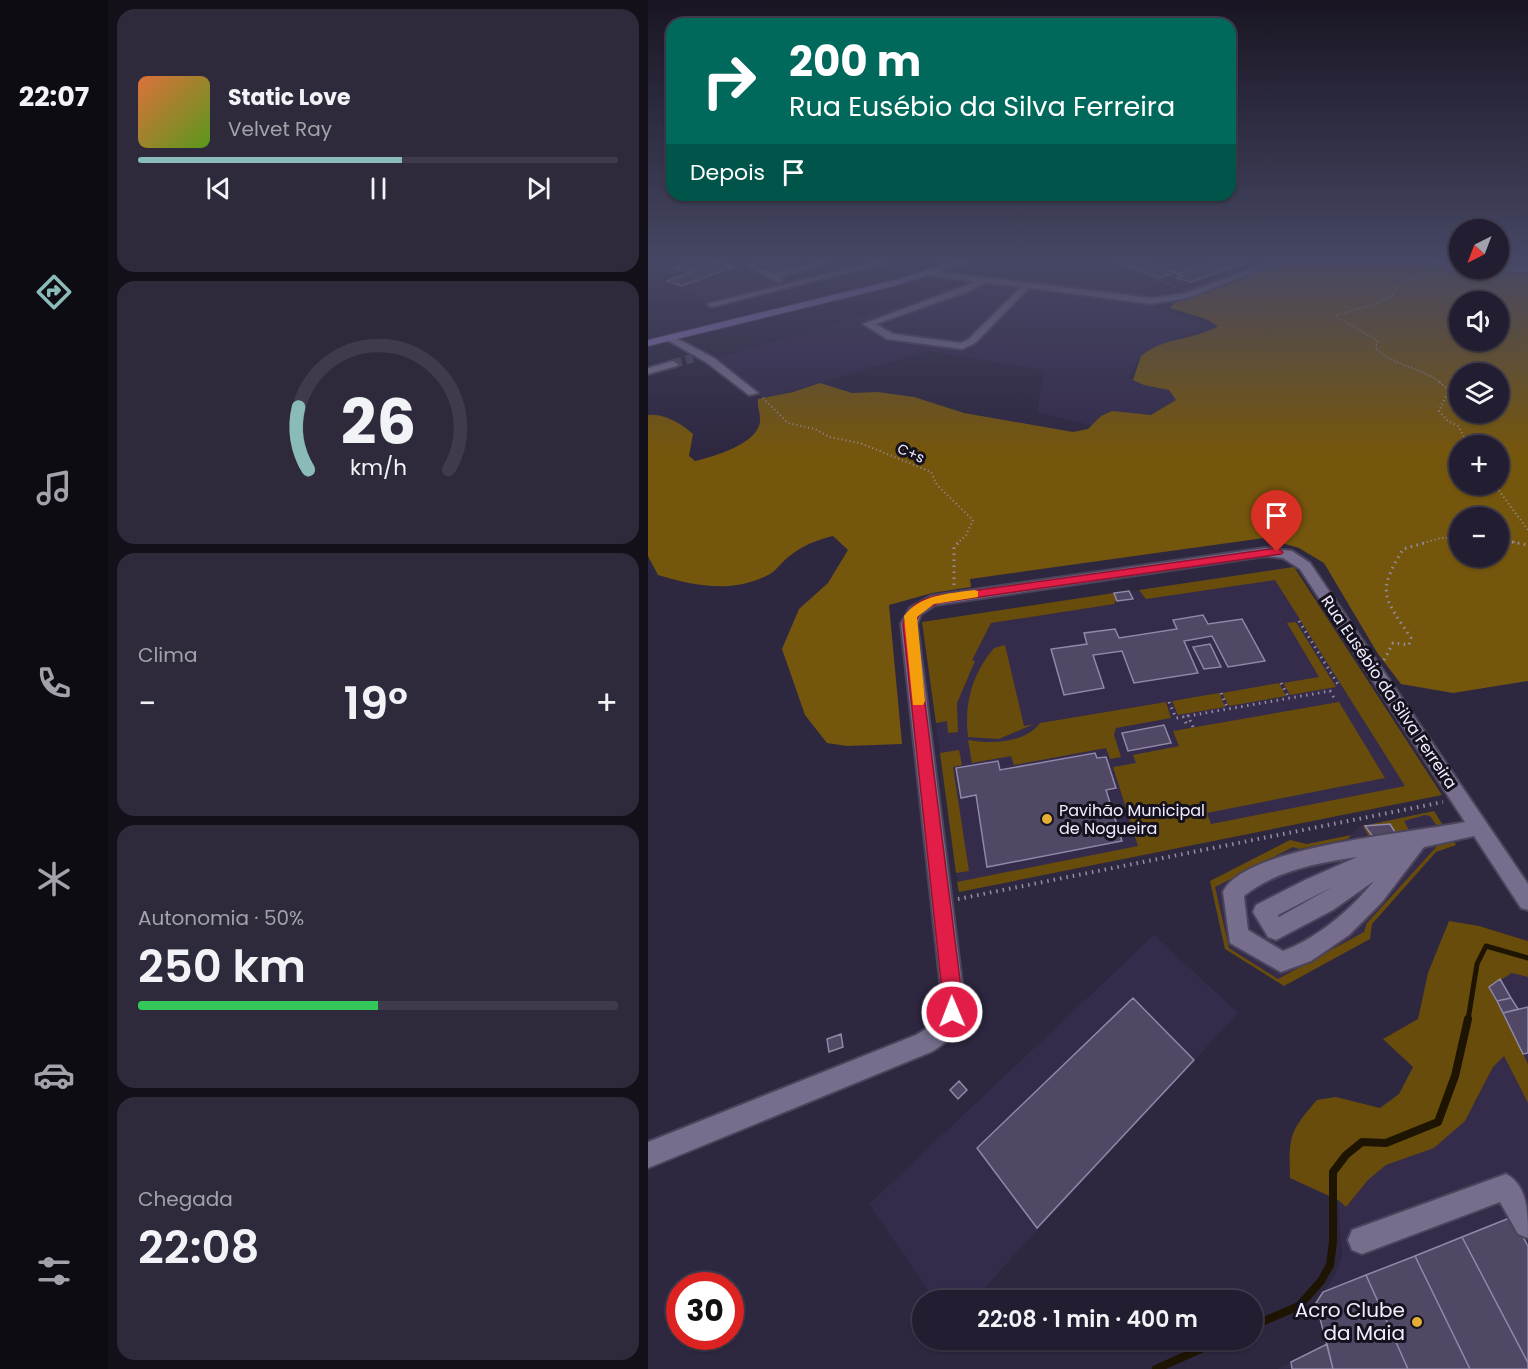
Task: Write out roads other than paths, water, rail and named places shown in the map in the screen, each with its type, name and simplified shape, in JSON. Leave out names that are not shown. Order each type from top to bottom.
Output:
[{"type":"main road","points":[[648,343],[734,323]]},
{"type":"street","points":[[871,323],[868,324],[890,337],[962,346],[972,341],[990,323]]},
{"type":"street","points":[[672,339],[753,393]]},
{"type":"street","points":[[648,371],[674,364]]},
{"type":"street","name":"Rua Eusébio da Silva Ferreira","points":[[648,1155],[931,1040],[949,1019],[953,999],[909,622],[912,614],[925,603],[1265,552],[1282,552],[1303,563],[1528,901]]},
{"type":"street","points":[[1419,840],[1391,878],[1356,917],[1339,933],[1301,956],[1281,962],[1238,936],[1233,892],[1242,882],[1300,860],[1419,840],[1479,827]]},
{"type":"street","points":[[1419,840],[1326,903],[1276,930],[1263,912],[1312,886],[1419,840]]},
{"type":"street","points":[[1362,1239],[1506,1187],[1528,1224]]},
{"type":"waterway","points":[[1468,1020],[1477,964],[1486,946],[1528,958]]},
{"type":"waterway","points":[[1263,1321],[1299,1306],[1321,1281],[1330,1265],[1333,1242],[1333,1172],[1346,1155],[1362,1142],[1386,1143],[1438,1122],[1455,1076],[1468,1019]]},
{"type":"waterway","points":[[1156,1369],[1199,1350]]},
{"type":"tunnel","points":[[673,364],[693,358]]},
{"type":"place","name":"Pavihão Municipal de Nogueira","points":[[1047,819]]},
{"type":"place","name":"Acro Clube da Maia","points":[[1417,1322]]}]
